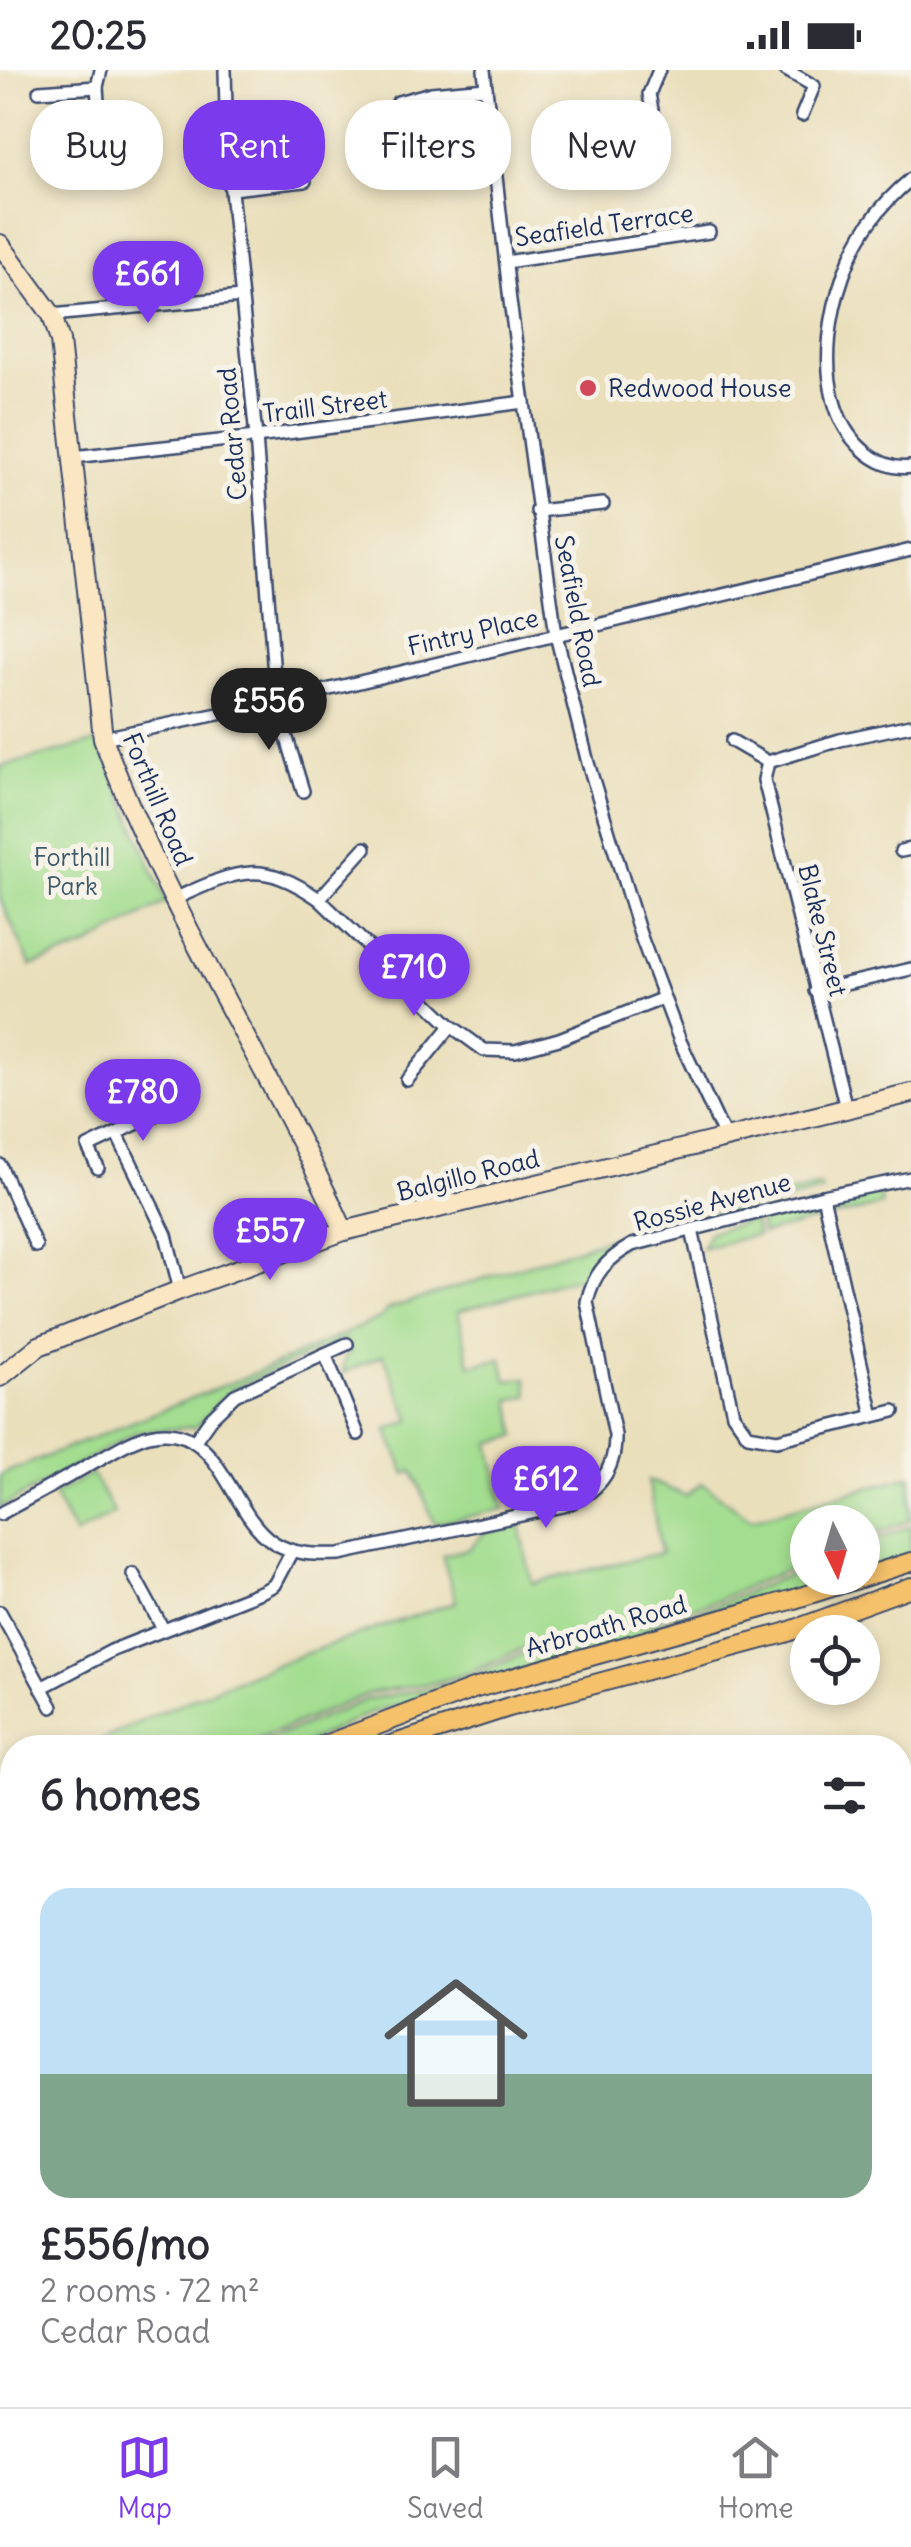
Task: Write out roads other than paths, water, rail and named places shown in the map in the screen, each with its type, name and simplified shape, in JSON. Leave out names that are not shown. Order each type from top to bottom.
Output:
[{"type":"main road","name":"Arbroath Road","points":[[351,1735],[472,1689],[791,1600],[911,1562]]},
{"type":"main road","name":"Arbroath Road","points":[[424,1735],[785,1633],[911,1587]]},
{"type":"street","points":[[98,100],[101,70]]},
{"type":"street","name":"Cedar Road","points":[[225,70],[227,100]]},
{"type":"street","name":"Seafield Road","points":[[484,70],[537,511],[556,636],[588,763],[640,934],[725,1137]]},
{"type":"street","points":[[651,100],[659,70]]},
{"type":"street","points":[[786,70],[814,86],[802,115]]},
{"type":"street","points":[[39,91],[97,88]]},
{"type":"street","points":[[405,100],[431,92],[486,88]]},
{"type":"street","points":[[911,178],[867,226],[850,260],[832,324],[830,356],[835,407],[858,446],[889,466],[911,467]]},
{"type":"street","name":"Cedar Road","points":[[231,190],[256,437],[276,702],[302,791]]},
{"type":"street","name":"Seafield Terrace","points":[[506,262],[708,232]]},
{"type":"street","name":"Forthill Road","points":[[0,244],[52,315],[66,373],[103,738],[122,791],[174,899],[344,1231]]},
{"type":"street","points":[[52,315],[241,297]]},
{"type":"street","name":"Traill Street","points":[[73,457],[524,402]]},
{"type":"street","points":[[537,511],[603,504]]},
{"type":"street","name":"Fintry Place","points":[[103,738],[276,702],[911,550]]},
{"type":"street","points":[[732,742],[768,762],[911,724]]},
{"type":"street","name":"Blake Street","points":[[768,762],[764,780],[766,801],[846,1108]]},
{"type":"street","points":[[320,899],[366,848]]},
{"type":"street","points":[[174,899],[219,879],[255,870],[278,875],[320,899],[451,1026],[484,1050],[516,1051],[559,1039],[664,998]]},
{"type":"street","points":[[815,991],[911,969]]},
{"type":"street","points":[[407,1080],[451,1026]]},
{"type":"street","name":"Balgillo Road","points":[[0,1376],[39,1346],[344,1231],[911,1093]]},
{"type":"street","points":[[98,1168],[88,1148],[163,1111]]},
{"type":"street","points":[[118,1134],[166,1235],[180,1290]]},
{"type":"street","points":[[0,1165],[36,1246]]},
{"type":"street","name":"Rossie Avenue","points":[[292,1550],[340,1554],[581,1500],[597,1488],[616,1454],[589,1318],[591,1285],[606,1263],[632,1246],[823,1196],[911,1178]]},
{"type":"street","points":[[823,1196],[874,1416]]},
{"type":"street","points":[[692,1230],[733,1414],[748,1435],[777,1440],[894,1411]]},
{"type":"street","points":[[194,1442],[235,1395],[347,1344]]},
{"type":"street","points":[[325,1354],[358,1434]]},
{"type":"street","points":[[0,1514],[134,1440],[165,1433],[194,1442],[218,1464],[244,1513],[274,1542],[292,1550],[274,1585],[113,1650],[41,1688]]},
{"type":"street","points":[[133,1574],[163,1629]]},
{"type":"street","points":[[0,1612],[52,1708]]},
{"type":"place","name":"Redwood House","points":[[588,388]]},
{"type":"park label","name":"Forthill Park","points":[[72,872]]}]
